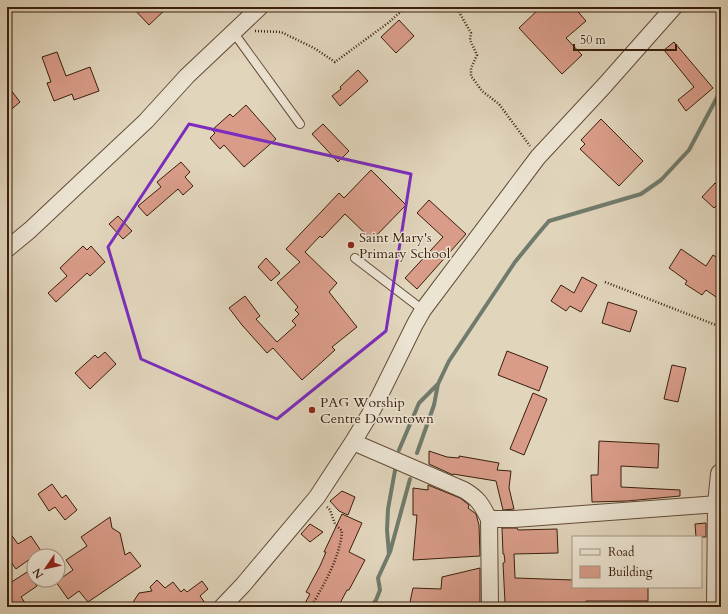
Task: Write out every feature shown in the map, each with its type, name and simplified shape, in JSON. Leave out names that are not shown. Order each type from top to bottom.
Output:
[{"type":"street","points":[[7,249],[30,230],[146,121],[187,76],[236,36],[260,7]]},
{"type":"street","points":[[222,607],[243,585],[317,497],[373,409],[423,310],[538,157],[604,86],[674,7]]},
{"type":"street","points":[[353,442],[464,490],[475,497],[489,519],[490,607]]},
{"type":"street","points":[[717,607],[718,504],[721,474]]},
{"type":"street","points":[[489,519],[514,519],[718,504]]},
{"type":"lane","points":[[236,36],[300,124]]},
{"type":"lane","points":[[355,258],[423,310]]},
{"type":"path","points":[[236,36],[255,31],[281,32],[314,48],[335,62],[388,23],[406,7]]},
{"type":"path","points":[[451,7],[459,12],[471,33],[470,40],[477,55],[472,68],[471,76],[482,90],[499,104],[538,157]]},
{"type":"path","points":[[605,282],[721,327]]},
{"type":"path","points":[[311,607],[331,568],[342,541],[342,531],[335,524],[330,510],[317,497]]},
{"type":"highlighted area","points":[[189,124],[411,174],[386,331],[277,419],[141,359],[108,247]]},
{"type":"building","points":[[132,7],[168,7],[149,25]]},
{"type":"building","points":[[541,7],[574,7],[586,21],[566,38],[582,55],[562,74],[519,28]]},
{"type":"building","points":[[399,20],[414,36],[396,53],[381,37]]},
{"type":"building","points":[[674,42],[713,88],[686,111],[678,100],[694,87],[664,50]]},
{"type":"building","points":[[57,52],[66,76],[90,67],[99,91],[74,100],[72,94],[54,101],[47,83],[51,82],[42,57]]},
{"type":"building","points":[[358,70],[368,81],[340,106],[332,96],[341,89],[340,87]]},
{"type":"building","points":[[7,85],[20,102],[7,113]]},
{"type":"building","points":[[246,105],[276,139],[244,167],[224,145],[220,149],[210,138],[215,133],[212,130],[230,114],[233,117]]},
{"type":"building","points":[[601,119],[643,161],[619,186],[580,149],[585,144],[581,140]]},
{"type":"building","points":[[323,124],[349,151],[338,162],[312,134]]},
{"type":"building","points":[[181,162],[190,172],[185,177],[193,186],[183,195],[178,189],[147,216],[138,206],[161,187],[157,182]]},
{"type":"building","points":[[371,170],[406,205],[372,240],[345,214],[322,238],[320,236],[305,252],[337,283],[329,292],[357,327],[332,347],[335,350],[302,380],[273,348],[267,353],[229,308],[245,296],[260,316],[256,319],[277,342],[296,325],[292,321],[299,314],[295,310],[298,307],[277,283],[300,262],[286,249],[339,193],[344,198]]},
{"type":"building","points":[[715,183],[721,188],[721,201],[714,208],[702,197]]},
{"type":"building","points":[[429,200],[466,234],[417,289],[405,278],[443,237],[417,213]]},
{"type":"building","points":[[118,216],[132,231],[123,239],[109,224]]},
{"type":"building","points":[[83,246],[87,250],[91,246],[105,262],[90,276],[87,273],[56,302],[48,293],[67,276],[60,268]]},
{"type":"building","points":[[681,249],[706,266],[713,255],[721,260],[721,289],[716,297],[706,290],[702,295],[685,284],[687,281],[669,268]]},
{"type":"building","points":[[266,258],[280,273],[271,281],[258,267]]},
{"type":"building","points":[[582,277],[597,285],[581,312],[570,306],[566,311],[551,301],[561,285],[574,293]]},
{"type":"building","points":[[608,302],[637,311],[630,332],[602,323]]},
{"type":"building","points":[[507,351],[548,367],[539,391],[498,375]]},
{"type":"building","points":[[105,352],[116,364],[90,389],[75,373],[95,355],[98,358]]},
{"type":"building","points":[[672,365],[686,368],[678,402],[664,399]]},
{"type":"building","points":[[533,393],[547,399],[524,455],[510,449]]},
{"type":"building","points":[[599,441],[659,444],[658,468],[621,466],[621,487],[680,490],[680,496],[627,501],[592,502],[591,475],[598,475]]},
{"type":"building","points":[[429,451],[447,457],[459,458],[459,456],[499,463],[497,470],[511,471],[509,488],[514,509],[503,510],[496,481],[453,475],[429,464]]},
{"type":"building","points":[[52,484],[62,498],[66,495],[77,510],[65,520],[55,507],[49,511],[38,494]]},
{"type":"building","points":[[428,485],[460,498],[469,505],[468,508],[476,514],[479,525],[480,556],[413,560],[417,515],[413,515],[413,488],[428,490]]},
{"type":"building","points":[[342,491],[355,497],[348,515],[339,511],[330,501]]},
{"type":"building","points":[[342,514],[362,523],[349,552],[365,560],[338,607],[303,607],[310,594],[306,592],[320,566],[326,552],[324,552]]},
{"type":"building","points":[[110,517],[112,528],[120,533],[125,555],[130,552],[141,566],[88,602],[79,591],[68,599],[60,588],[66,588],[66,575],[73,570],[66,560],[87,546],[81,537]]},
{"type":"building","points":[[706,523],[706,537],[696,536],[695,524]]},
{"type":"building","points":[[310,524],[323,532],[310,542],[301,534]]},
{"type":"building","points":[[502,528],[517,528],[518,530],[557,529],[558,553],[514,554],[515,578],[572,580],[572,588],[648,588],[648,601],[586,601],[586,607],[567,607],[567,604],[505,603],[503,563],[505,562],[503,554]]},
{"type":"building","points":[[7,529],[18,544],[31,536],[39,548],[26,548],[26,562],[16,569],[7,557]]},
{"type":"building","points":[[480,568],[480,607],[409,607],[413,588],[441,589],[442,577]]},
{"type":"building","points":[[26,573],[26,588],[34,588],[21,597],[28,607],[7,607],[7,585]]},
{"type":"building","points":[[157,580],[165,588],[173,582],[181,592],[184,589],[187,592],[202,581],[208,589],[200,596],[208,607],[130,607],[139,593],[152,591],[150,587]]},
{"type":"waterway","points":[[399,450],[419,403],[438,384],[449,361],[515,262],[549,221],[641,194],[661,180],[689,150],[721,90]]},
{"type":"waterway","points":[[417,453],[434,405],[438,384]]},
{"type":"waterway","points":[[371,607],[380,590],[378,578],[389,554],[387,530],[388,509],[396,465]]},
{"type":"waterway","points":[[390,552],[410,479]]},
{"type":"place","name":"Saint Mary's Primary School","points":[[351,245]]},
{"type":"place","name":"PAG Worship Centre Downtown","points":[[312,410]]}]
